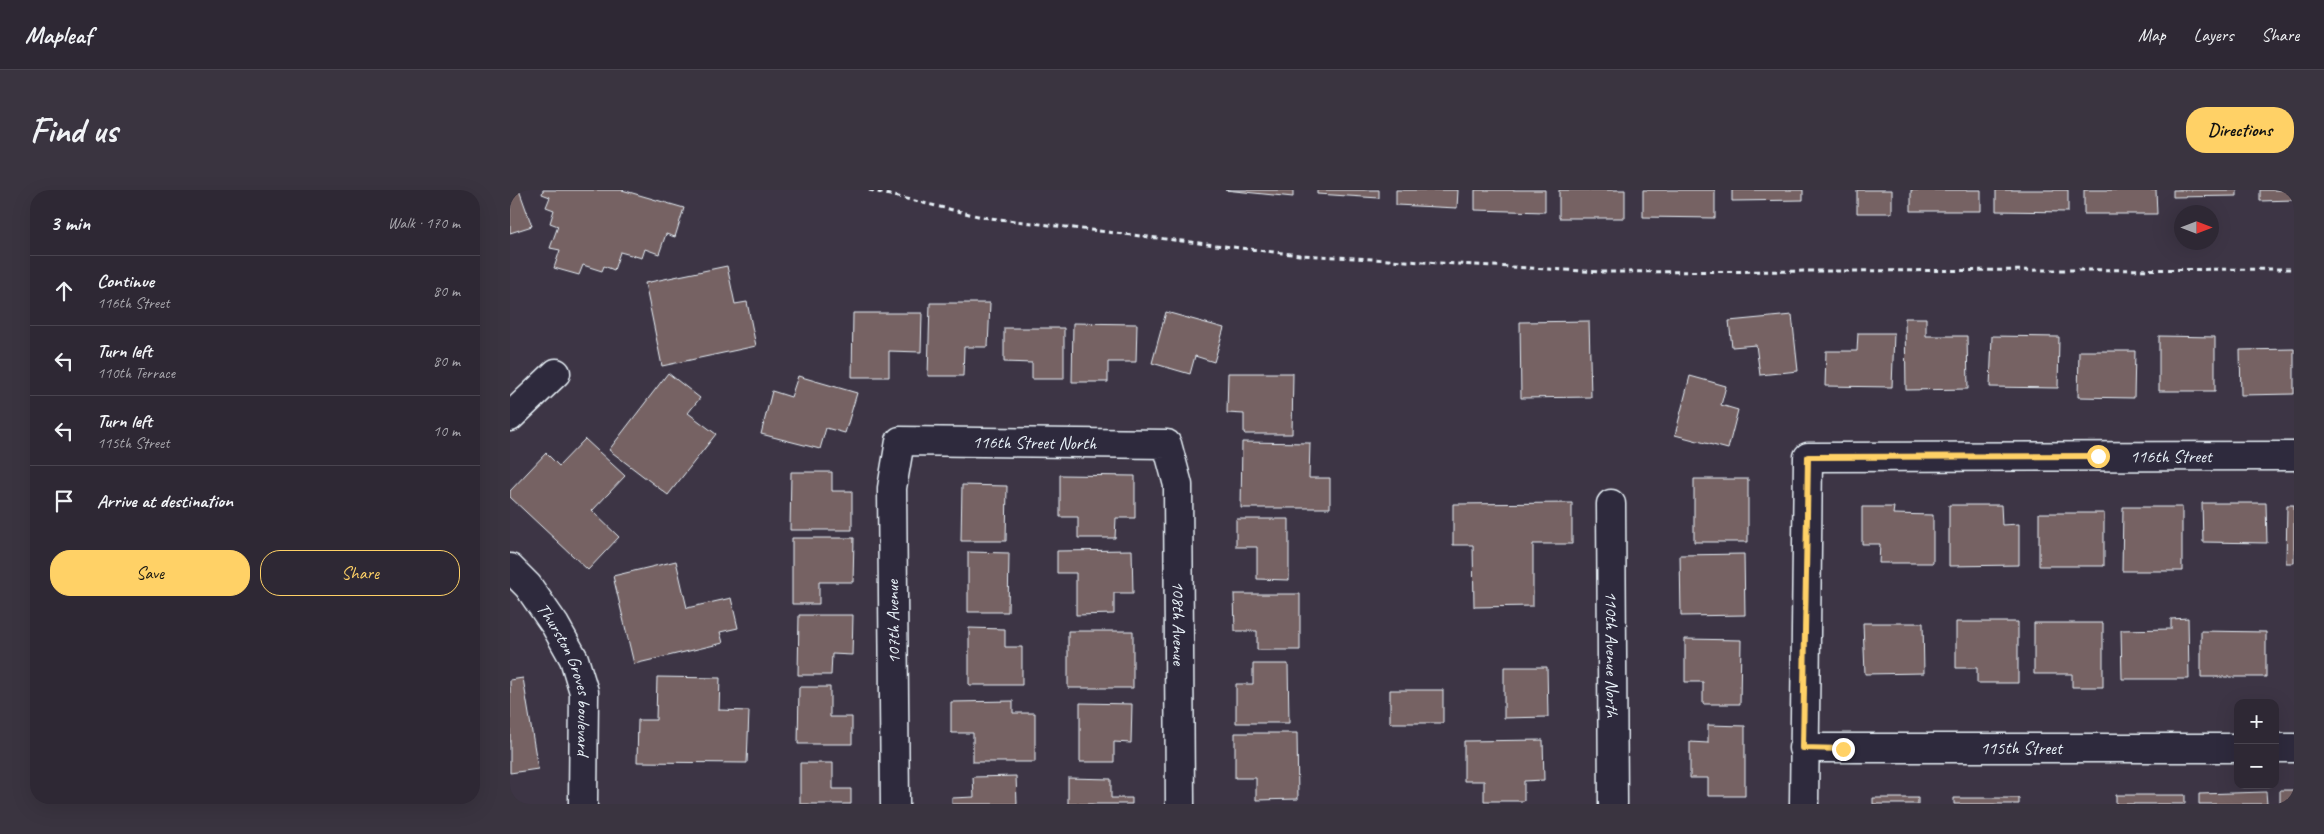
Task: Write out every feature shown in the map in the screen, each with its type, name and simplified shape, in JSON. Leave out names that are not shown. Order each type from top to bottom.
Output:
[{"type":"street","points":[[510,417],[556,373]]},
{"type":"street","name":"116th Street North","points":[[900,440],[1167,444]]},
{"type":"street","name":"107th Avenue","points":[[895,804],[892,488],[900,440]]},
{"type":"street","name":"108th Avenue","points":[[1167,444],[1178,484],[1180,804]]},
{"type":"street","name":"116th Street","points":[[1803,748],[1808,457],[2294,456]]},
{"type":"street","name":"110th Avenue North","points":[[1611,504],[1613,804]]},
{"type":"street","name":"Thurston Groves boulevard","points":[[510,568],[528,586],[556,625],[574,659],[582,683],[584,692],[583,804]]},
{"type":"street","points":[[1803,748],[1804,804]]},
{"type":"street","name":"115th Street","points":[[1803,748],[2234,748]]},
{"type":"street","points":[[2279,748],[2294,748]]},
{"type":"path","points":[[869,190],[982,217],[1318,256],[1602,272],[2294,269]]},
{"type":"building","points":[[510,190],[519,190],[532,226],[510,233]]},
{"type":"building","points":[[543,190],[622,190],[684,208],[675,237],[666,234],[659,254],[645,249],[642,258],[620,252],[614,270],[604,266],[602,271],[583,265],[579,275],[554,268],[560,250],[550,248],[558,226],[550,223],[554,210],[546,207],[550,197],[542,194]]},
{"type":"building","points":[[1225,190],[1293,190],[1293,197]]},
{"type":"building","points":[[1317,190],[1379,190],[1379,198],[1317,194]]},
{"type":"building","points":[[1396,190],[1458,190],[1457,208],[1396,205]]},
{"type":"building","points":[[1475,190],[1545,190],[1545,212],[1475,210]]},
{"type":"building","points":[[1559,190],[1625,190],[1625,218],[1559,218]]},
{"type":"building","points":[[1643,190],[1715,190],[1715,218],[1643,217]]},
{"type":"building","points":[[1732,190],[1803,190],[1803,200],[1732,201]]},
{"type":"building","points":[[1857,190],[1892,190],[1892,213],[1857,213]]},
{"type":"building","points":[[1911,190],[1981,190],[1981,211],[1911,211]]},
{"type":"building","points":[[1996,190],[2068,190],[2068,212],[1996,211]]},
{"type":"building","points":[[2084,190],[2156,190],[2157,214],[2084,214]]},
{"type":"building","points":[[2173,190],[2237,190],[2237,196],[2173,197]]},
{"type":"building","points":[[2260,190],[2294,190],[2294,200],[2260,201]]},
{"type":"building","points":[[727,266],[735,304],[747,302],[756,346],[662,366],[645,283]]},
{"type":"building","points":[[930,303],[990,303],[988,347],[964,347],[963,376],[928,376]]},
{"type":"building","points":[[1166,312],[1224,328],[1214,362],[1195,356],[1190,374],[1152,363]]},
{"type":"building","points":[[853,313],[922,313],[921,352],[889,351],[889,377],[852,377]]},
{"type":"building","points":[[1792,315],[1798,371],[1760,375],[1756,345],[1732,347],[1729,321]]},
{"type":"building","points":[[1905,318],[1926,318],[1926,336],[1967,336],[1968,389],[1906,390]]},
{"type":"building","points":[[1589,321],[1591,397],[1521,398],[1520,322]]},
{"type":"building","points":[[1073,323],[1137,324],[1136,362],[1108,362],[1108,382],[1072,382]]},
{"type":"building","points":[[1004,328],[1064,328],[1064,379],[1032,379],[1032,363],[1004,362]]},
{"type":"building","points":[[1858,333],[1894,333],[1892,387],[1825,386],[1826,351],[1857,351]]},
{"type":"building","points":[[1992,336],[2059,337],[2058,388],[1990,387]]},
{"type":"building","points":[[2159,336],[2215,337],[2215,391],[2159,391]]},
{"type":"building","points":[[2294,349],[2294,394],[2241,395],[2240,350]]},
{"type":"building","points":[[2079,351],[2135,351],[2134,398],[2078,397]]},
{"type":"building","points":[[668,373],[700,398],[688,413],[716,434],[668,495],[609,450]]},
{"type":"building","points":[[1228,373],[1293,373],[1292,434],[1244,434],[1244,414],[1227,413]]},
{"type":"building","points":[[798,376],[857,393],[845,433],[826,428],[820,449],[761,434],[772,391],[791,397]]},
{"type":"building","points":[[1690,376],[1726,386],[1721,405],[1738,410],[1728,449],[1675,435]]},
{"type":"building","points":[[585,439],[625,476],[592,511],[619,537],[588,570],[510,497],[510,491],[546,453],[559,466]]},
{"type":"building","points":[[1242,442],[1310,443],[1309,478],[1330,478],[1330,508],[1241,508]]},
{"type":"building","points":[[791,472],[832,472],[832,491],[852,491],[852,530],[790,530]]},
{"type":"building","points":[[1060,475],[1135,476],[1135,518],[1116,518],[1115,538],[1078,538],[1078,517],[1060,517]]},
{"type":"building","points":[[1694,479],[1748,479],[1748,542],[1694,542]]},
{"type":"building","points":[[962,485],[1007,486],[1006,541],[961,541]]},
{"type":"building","points":[[1572,503],[1572,544],[1533,544],[1533,606],[1474,607],[1473,545],[1453,545],[1453,504]]},
{"type":"building","points":[[2202,503],[2266,503],[2267,543],[2203,542]]},
{"type":"building","points":[[1949,505],[2001,505],[2002,525],[2019,524],[2019,565],[1949,566]]},
{"type":"building","points":[[2287,505],[2294,505],[2294,563],[2286,563]]},
{"type":"building","points":[[1862,507],[1894,507],[1893,514],[1933,515],[1933,563],[1879,563],[1880,544],[1862,544]]},
{"type":"building","points":[[2123,507],[2182,507],[2182,571],[2122,571]]},
{"type":"building","points":[[2039,513],[2104,513],[2104,566],[2039,566]]},
{"type":"building","points":[[1236,519],[1289,519],[1289,580],[1257,579],[1257,547],[1236,547]]},
{"type":"building","points":[[792,538],[854,538],[853,582],[819,582],[819,604],[792,604]]},
{"type":"building","points":[[1132,550],[1133,593],[1114,593],[1114,614],[1076,615],[1076,573],[1057,573],[1057,551]]},
{"type":"building","points":[[968,552],[1009,553],[1008,612],[968,612]]},
{"type":"building","points":[[1744,554],[1745,615],[1681,616],[1680,555]]},
{"type":"building","points":[[676,561],[687,608],[731,598],[738,628],[720,632],[723,643],[634,664],[613,576]]},
{"type":"building","points":[[1234,594],[1300,594],[1300,650],[1257,650],[1257,631],[1235,631]]},
{"type":"building","points":[[799,615],[853,615],[852,655],[832,654],[831,675],[798,675]]},
{"type":"building","points":[[2188,618],[2189,679],[2122,679],[2121,630],[2171,629],[2171,619]]},
{"type":"building","points":[[1956,622],[2018,622],[2018,683],[1977,683],[1977,668],[1956,668]]},
{"type":"building","points":[[1863,623],[1923,623],[1924,673],[1865,674]]},
{"type":"building","points":[[2034,623],[2103,623],[2103,687],[2072,687],[2072,674],[2034,674]]},
{"type":"building","points":[[969,628],[1005,629],[1005,647],[1022,647],[1022,685],[969,685]]},
{"type":"building","points":[[1068,631],[1133,631],[1133,688],[1068,688]]},
{"type":"building","points":[[2201,631],[2266,632],[2266,677],[2201,677]]},
{"type":"building","points":[[1685,639],[1741,640],[1740,704],[1703,704],[1703,682],[1685,682]]},
{"type":"building","points":[[1253,664],[1288,664],[1289,723],[1236,723],[1236,684],[1253,684]]},
{"type":"building","points":[[1504,667],[1547,667],[1548,717],[1504,718]]},
{"type":"building","points":[[657,677],[720,678],[719,710],[749,711],[747,763],[637,762],[638,720],[656,720]]},
{"type":"building","points":[[523,678],[538,769],[510,773],[510,680]]},
{"type":"building","points":[[799,687],[830,687],[830,717],[852,717],[852,744],[798,744]]},
{"type":"building","points":[[1390,690],[1443,690],[1443,723],[1390,723]]},
{"type":"building","points":[[1013,701],[1013,713],[1035,713],[1035,762],[973,762],[973,733],[951,733],[951,702]]},
{"type":"building","points":[[1080,703],[1132,704],[1131,743],[1114,742],[1114,762],[1080,762]]},
{"type":"building","points":[[1708,725],[1745,726],[1745,796],[1708,796],[1708,778],[1690,778],[1690,742],[1708,743]]},
{"type":"building","points":[[1235,733],[1297,733],[1298,799],[1256,800],[1256,778],[1235,778]]},
{"type":"building","points":[[1543,740],[1544,780],[1524,781],[1524,801],[1484,801],[1484,781],[1464,781],[1464,741]]},
{"type":"building","points":[[800,763],[833,763],[833,789],[851,789],[851,804],[800,804]]},
{"type":"building","points":[[1016,776],[1017,804],[952,804],[952,798],[974,797],[973,777]]},
{"type":"building","points":[[1068,778],[1111,779],[1111,798],[1132,798],[1132,804],[1068,804]]},
{"type":"building","points":[[2280,790],[2294,790],[2294,804],[2280,804]]},
{"type":"building","points":[[2266,792],[2267,804],[2199,804],[2199,794]]},
{"type":"building","points":[[2116,795],[2185,795],[2185,804],[2116,804]]},
{"type":"building","points":[[1873,798],[1918,798],[1918,804],[1873,804]]},
{"type":"building","points":[[1954,798],[2019,798],[2019,804],[1954,804]]},
{"type":"route","points":[[1843,749],[1803,748],[1808,457],[2098,456]]}]
